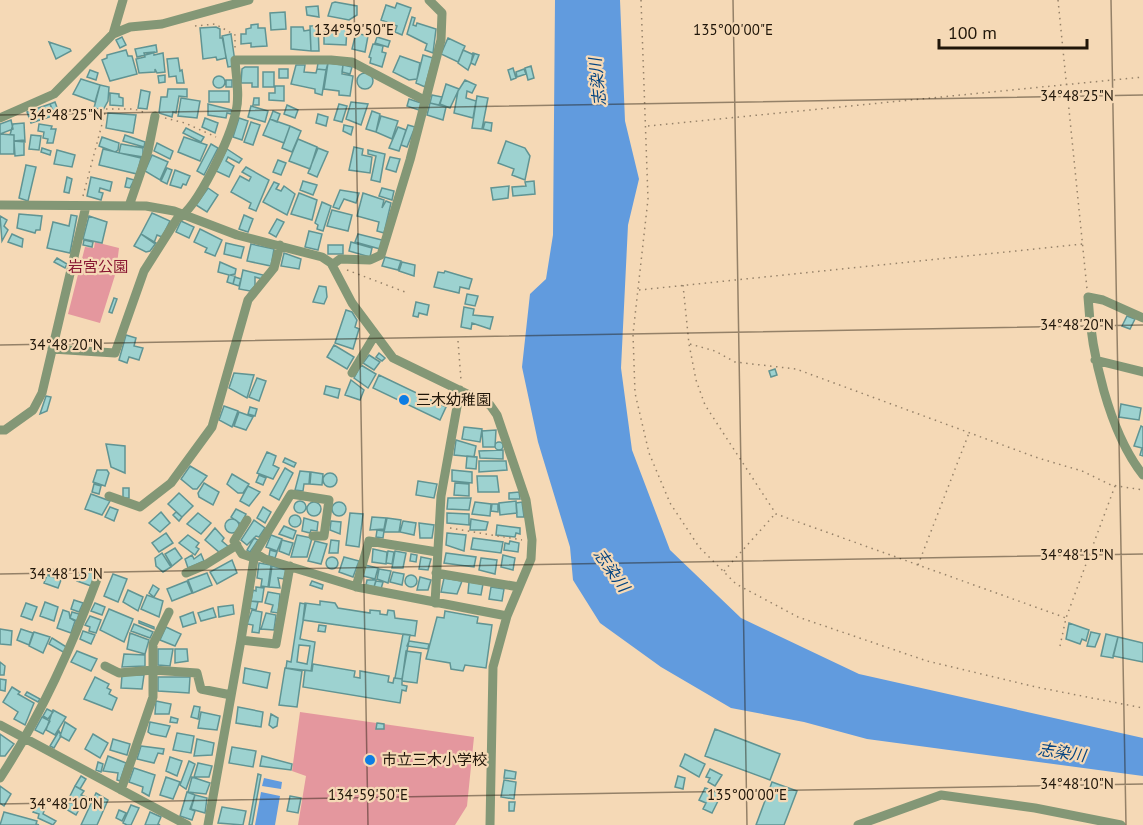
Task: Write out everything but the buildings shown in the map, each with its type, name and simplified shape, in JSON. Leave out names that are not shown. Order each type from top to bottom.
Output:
[{"type":"street","points":[[113,34],[123,0]]},
{"type":"street","points":[[0,118],[54,94],[113,34],[130,27],[162,24],[249,0]]},
{"type":"street","points":[[332,265],[340,259],[370,260],[381,255],[426,101],[441,40],[442,13],[429,0]]},
{"type":"street","points":[[52,349],[115,353],[144,271],[177,219],[185,215],[226,142],[237,109],[235,60],[352,62],[426,101]]},
{"type":"street","points":[[129,206],[148,151],[154,116]]},
{"type":"street","points":[[0,205],[146,206],[185,215],[237,235],[322,257],[332,265],[352,303],[393,358],[490,405],[526,500],[532,540],[531,559],[507,616],[491,682],[493,749],[490,825]]},
{"type":"street","points":[[0,430],[4,430],[33,410],[42,393],[84,206]]},
{"type":"street","points":[[109,496],[140,507],[171,483],[212,427],[248,300],[274,268],[280,245]]},
{"type":"street","points":[[1143,318],[1103,300],[1088,297],[1095,360],[1128,456],[1143,475]]},
{"type":"street","points":[[352,373],[375,336]]},
{"type":"street","points":[[1095,360],[1143,372]]},
{"type":"street","points":[[435,603],[441,496],[460,390]]},
{"type":"street","points":[[208,825],[254,555],[291,494],[329,500],[324,536],[313,536]]},
{"type":"street","points":[[248,520],[234,541],[242,554],[254,555],[356,587],[507,616]]},
{"type":"street","points":[[356,587],[369,541],[437,552]]},
{"type":"street","points":[[186,573],[205,565],[237,545]]},
{"type":"street","points":[[241,640],[276,644],[290,566]]},
{"type":"street","points":[[436,573],[519,587]]},
{"type":"street","points":[[0,778],[26,739],[60,674],[99,574]]},
{"type":"street","points":[[121,790],[153,697],[153,644],[169,612]]},
{"type":"street","points":[[105,666],[119,673],[153,670],[197,673],[201,689],[231,694]]},
{"type":"street","points":[[0,725],[187,825]]},
{"type":"street","points":[[858,825],[941,795],[1121,825]]},
{"type":"path","points":[[641,0],[648,199],[633,334],[635,393],[649,453],[670,503],[699,547],[736,584],[798,617],[927,661],[1036,687],[1143,708]]},
{"type":"path","points":[[1058,0],[1088,297]]},
{"type":"path","points":[[193,26],[215,24],[235,35],[235,60]]},
{"type":"path","points":[[646,126],[1143,77]]},
{"type":"path","points":[[84,206],[106,109],[134,109],[186,123],[226,142]]},
{"type":"path","points":[[637,290],[1083,244]]},
{"type":"path","points":[[332,265],[405,292]]},
{"type":"path","points":[[683,285],[689,344],[696,380],[705,405],[776,514],[1066,618]]},
{"type":"path","points":[[458,341],[461,369],[460,390]]},
{"type":"path","points":[[689,344],[715,351],[735,362],[796,369],[1038,458],[1082,471],[1115,486],[1143,490]]},
{"type":"path","points":[[918,565],[969,432]]},
{"type":"path","points":[[1060,646],[1066,618],[1115,486]]},
{"type":"path","points":[[723,572],[776,514]]},
{"type":"path","points":[[440,527],[532,540]]},
{"type":"green space","name":"岩宮公園","points":[[95,242],[119,248],[116,272],[100,323],[68,314],[85,247],[94,248]]},
{"type":"green space","points":[[300,712],[474,737],[467,806],[455,825],[298,825],[306,776],[292,771]]},
{"type":"water","name":"志染川","points":[[555,0],[620,0],[625,121],[639,179],[628,225],[621,368],[632,450],[670,550],[741,618],[859,674],[1143,738],[1143,776],[867,739],[804,722],[731,708],[661,667],[600,623],[573,580],[570,547],[538,442],[522,367],[530,294],[546,279],[553,235]]},
{"type":"water","points":[[264,778],[282,782],[281,789],[262,786]]},
{"type":"water","points":[[261,792],[280,796],[275,825],[255,825]]},
{"type":"place","name":"三木幼稚園","points":[[404,400]]},
{"type":"place","name":"市立三木小学校","points":[[370,760]]}]
